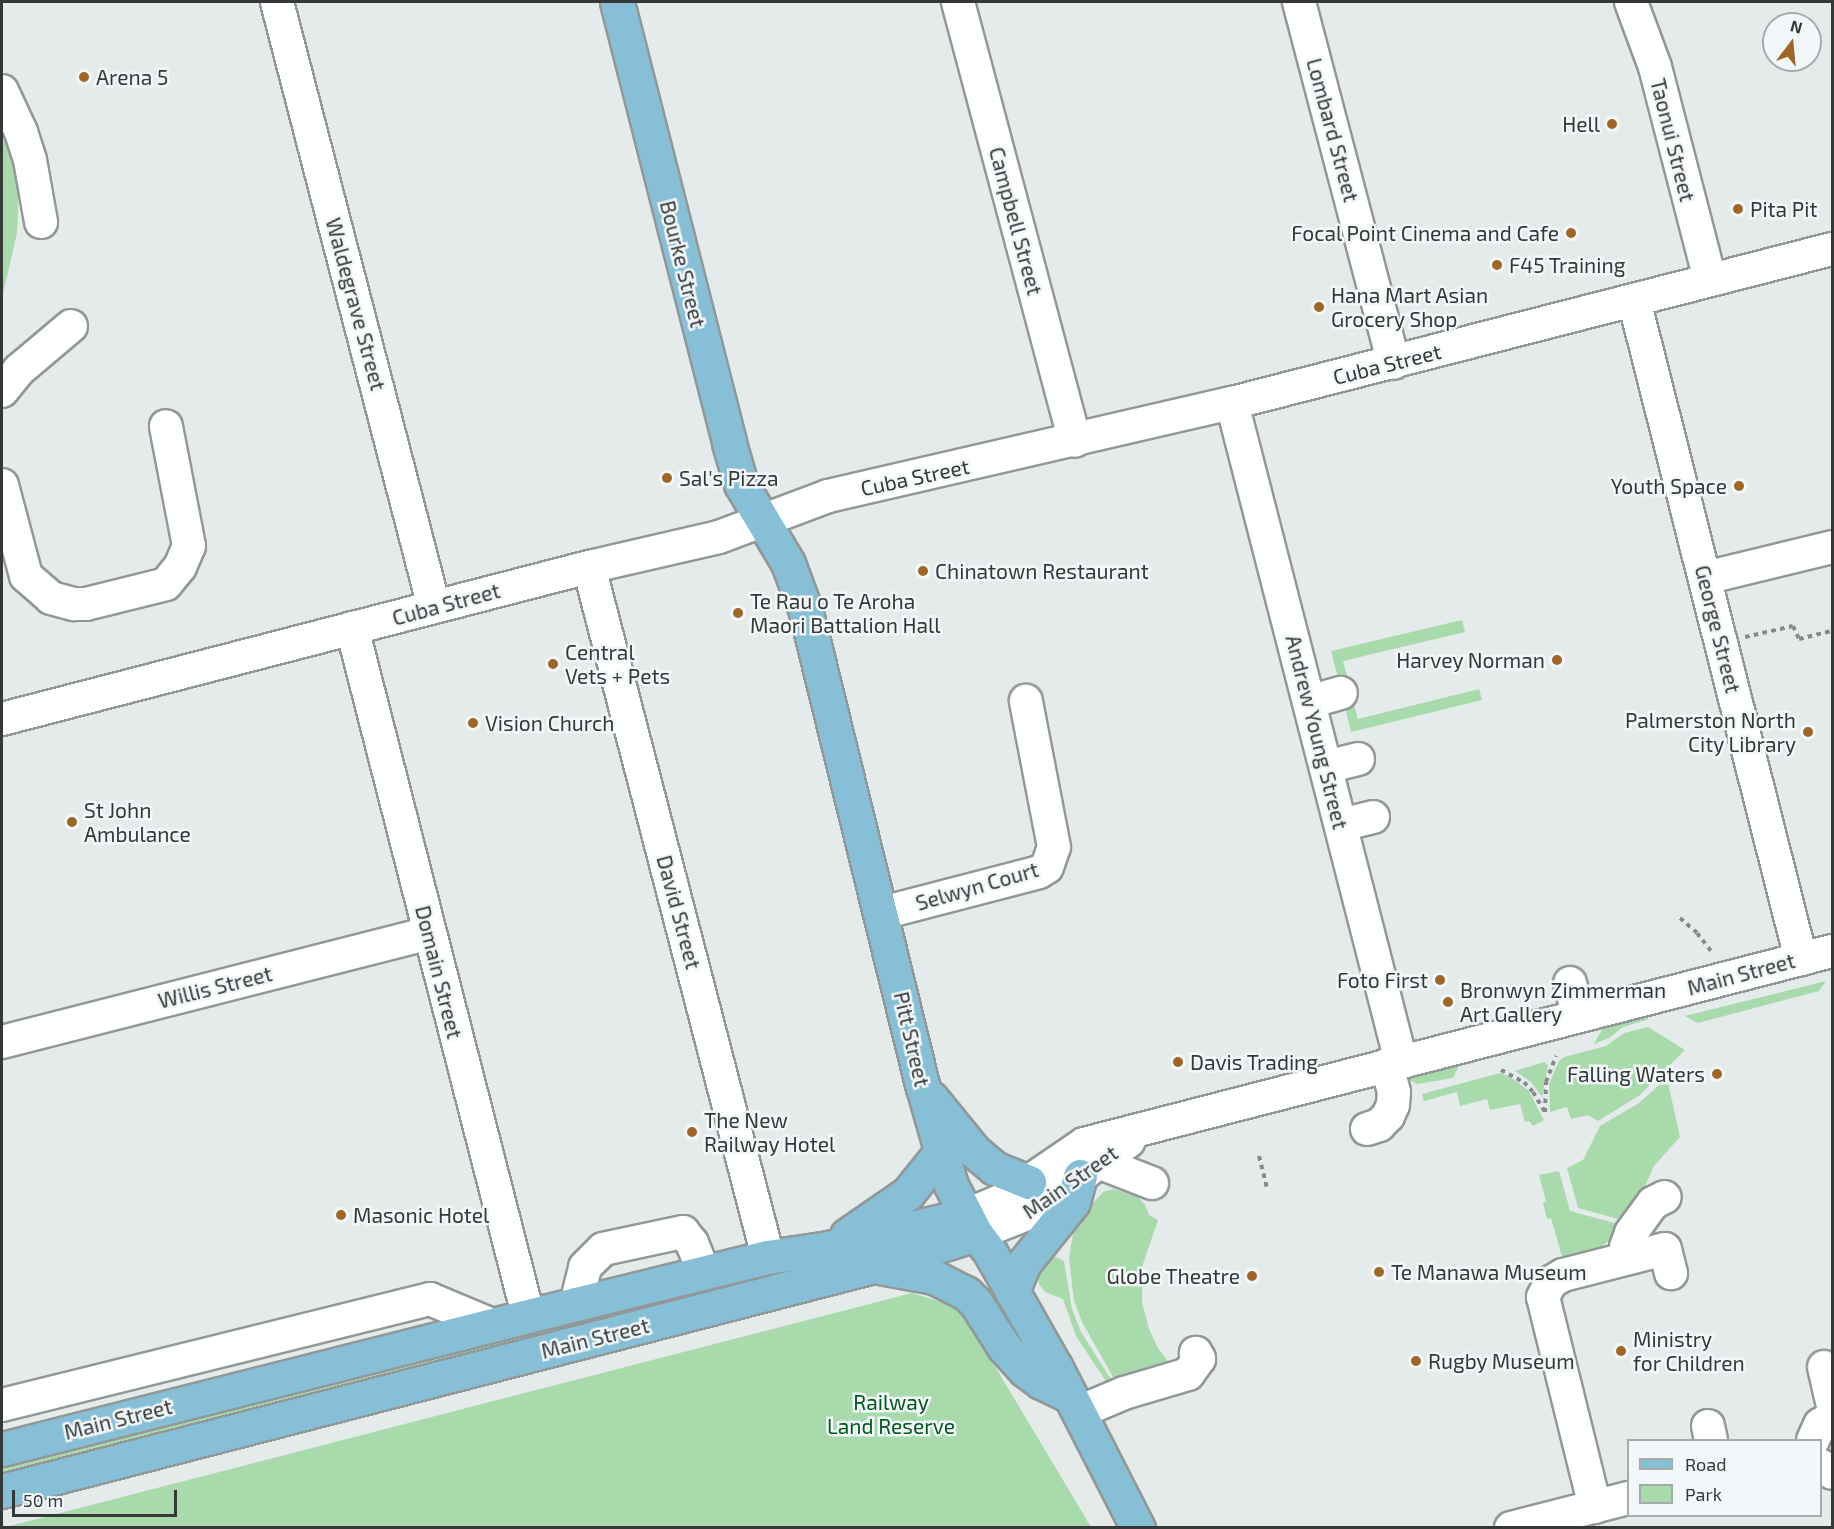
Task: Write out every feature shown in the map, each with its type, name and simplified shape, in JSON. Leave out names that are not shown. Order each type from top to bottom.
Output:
[{"type":"main road","name":"Bourke Street","points":[[617,9],[729,443],[741,484],[762,522]]},
{"type":"main road","name":"Pitt Street","points":[[762,522],[788,563],[806,612],[882,913],[923,1087],[954,1193],[1075,1404],[1138,1527]]},
{"type":"main road","points":[[923,1087],[974,1152],[994,1168],[1029,1182]]},
{"type":"main road","points":[[828,1248],[908,1193],[941,1152]]},
{"type":"main road","points":[[1012,1292],[1024,1263],[1073,1202],[1089,1169]]},
{"type":"main road","name":"Main Street","points":[[2,1449],[492,1324],[768,1257],[971,1224]]},
{"type":"main road","name":"Main Street","points":[[2,1491],[874,1266],[971,1224]]},
{"type":"main road","points":[[874,1266],[934,1277],[966,1293],[976,1303],[1004,1347],[1025,1370],[1075,1404]]},
{"type":"street","name":"Waldegrave Street","points":[[278,2],[434,607]]},
{"type":"street","name":"Campbell Street","points":[[958,2],[1075,441]]},
{"type":"street","name":"Lombard Street","points":[[1299,2],[1394,363]]},
{"type":"street","name":"Taonui Street","points":[[1631,2],[1655,67],[1710,280]]},
{"type":"street","points":[[2,91],[21,132],[30,160],[41,222]]},
{"type":"street","name":"Cuba Street","points":[[2,719],[589,567],[719,537],[762,522],[808,501],[1232,403],[1833,249]]},
{"type":"street","name":"George Street","points":[[1634,300],[1801,959]]},
{"type":"street","points":[[2,391],[19,370],[71,326]]},
{"type":"street","name":"Andrew Young Street","points":[[1232,403],[1341,825],[1394,1063],[1393,1105],[1388,1116],[1379,1125],[1367,1129]]},
{"type":"street","points":[[2,485],[26,576],[51,598],[74,604],[86,604],[166,584],[180,567],[189,546],[166,426]]},
{"type":"street","points":[[1705,578],[1833,547]]},
{"type":"street","name":"David Street","points":[[589,567],[768,1257]]},
{"type":"street","name":"Domain Street","points":[[352,628],[528,1316]]},
{"type":"street","points":[[1309,702],[1341,693]]},
{"type":"street","name":"Selwyn Court","points":[[882,913],[1039,872],[1047,867],[1054,847],[1026,701]]},
{"type":"street","points":[[1326,767],[1358,759]]},
{"type":"street","points":[[1341,825],[1373,817]]},
{"type":"street","name":"Willis Street","points":[[2,1042],[429,933]]},
{"type":"street","name":"Main Street","points":[[971,1224],[1084,1144],[1833,951]]},
{"type":"street","points":[[1570,983],[1579,1016]]},
{"type":"street","name":"Main Street","points":[[971,1224],[1032,1212],[1058,1196],[1120,1146],[1162,1123]]},
{"type":"street","points":[[1089,1169],[1152,1183]]},
{"type":"street","points":[[1628,1258],[1626,1247],[1631,1233],[1653,1203],[1665,1197]]},
{"type":"street","points":[[576,1304],[585,1267],[603,1249],[683,1232],[692,1243],[704,1273]]},
{"type":"street","points":[[1595,1507],[1544,1297],[1547,1287],[1557,1278],[1665,1249],[1671,1273]]},
{"type":"street","points":[[2,1405],[430,1299],[492,1324]]},
{"type":"street","points":[[294,1332],[304,1372]]},
{"type":"street","points":[[1075,1404],[1124,1393],[1188,1374],[1199,1359],[1196,1353]]},
{"type":"street","points":[[1824,1368],[1833,1402]]},
{"type":"street","points":[[113,1377],[122,1418]]},
{"type":"street","points":[[1813,1439],[1820,1425],[1833,1417]]},
{"type":"street","points":[[1511,1527],[1627,1499]]},
{"type":"path","points":[[1721,642],[1793,626],[1799,639],[1833,631]]},
{"type":"path","points":[[1680,918],[1711,951]]},
{"type":"path","points":[[1501,1070],[1524,1082],[1545,1112],[1546,1082],[1556,1056]]},
{"type":"path","points":[[1259,1156],[1267,1189]]},
{"type":"green space","points":[[2,125],[12,147],[19,187],[17,233],[2,298]]},
{"type":"green space","points":[[1462,620],[1465,632],[1343,661],[1347,676],[1338,678],[1331,651]]},
{"type":"green space","points":[[1479,689],[1482,700],[1351,732],[1345,707],[1354,705],[1358,719]]},
{"type":"green space","points":[[1826,981],[1819,991],[1698,1023],[1685,1016]]},
{"type":"green space","points":[[1639,1017],[1649,1019],[1623,1027],[1609,1038],[1594,1044],[1606,1022]]},
{"type":"green space","points":[[1648,1027],[1685,1050],[1640,1095],[1598,1121],[1588,1115],[1571,1119],[1567,1107],[1550,1112],[1549,1084],[1559,1061],[1564,1057],[1606,1046],[1624,1033]]},
{"type":"green space","points":[[1462,1059],[1453,1078],[1418,1084],[1405,1079],[1407,1076]]},
{"type":"green space","points":[[1544,1062],[1548,1065],[1542,1097],[1531,1082],[1515,1071]]},
{"type":"green space","points":[[1500,1073],[1528,1090],[1544,1120],[1533,1126],[1529,1121],[1525,1122],[1520,1104],[1490,1110],[1487,1099],[1460,1106],[1457,1092],[1424,1101],[1422,1094]]},
{"type":"green space","points":[[1667,1078],[1680,1137],[1654,1166],[1629,1222],[1578,1208],[1567,1168],[1583,1160],[1600,1126],[1639,1103]]},
{"type":"green space","points":[[1559,1171],[1570,1211],[1626,1226],[1595,1252],[1564,1263],[1551,1218],[1547,1219],[1543,1203],[1546,1201],[1539,1175]]},
{"type":"green space","points":[[1114,1189],[1138,1197],[1145,1205],[1149,1215],[1158,1220],[1143,1264],[1142,1302],[1149,1329],[1158,1348],[1174,1369],[1117,1384],[1082,1322],[1074,1301],[1069,1258],[1073,1234],[1079,1218],[1103,1192]]},
{"type":"green space","points":[[1043,1251],[1064,1261],[1072,1309],[1081,1332],[1114,1384],[1109,1386],[1076,1336],[1063,1299],[1045,1292],[1039,1284],[1037,1274]]},
{"type":"green space","points":[[807,1265],[808,1269],[2,1475],[2,1464],[748,1274]]},
{"type":"green space","name":"Railway Land Reserve","points":[[912,1293],[960,1308],[1091,1527],[2,1528]]},
{"type":"place","name":"Arena 5","points":[[84,77]]},
{"type":"place","name":"Hell","points":[[1612,124]]},
{"type":"place","name":"Pita Pit","points":[[1738,209]]},
{"type":"place","name":"Focal Point Cinema and Cafe","points":[[1571,233]]},
{"type":"place","name":"F45 Training","points":[[1497,265]]},
{"type":"place","name":"Hana Mart Asian Grocery Shop","points":[[1319,307]]},
{"type":"place","name":"Sal's Pizza","points":[[667,478]]},
{"type":"place","name":"Youth Space","points":[[1739,486]]},
{"type":"place","name":"Chinatown Restaurant","points":[[923,571]]},
{"type":"place","name":"Te Rau o Te Aroha Maori Battalion Hall","points":[[738,613]]},
{"type":"place","name":"Harvey Norman","points":[[1557,660]]},
{"type":"place","name":"Central Vets + Pets","points":[[553,664]]},
{"type":"place","name":"Vision Church","points":[[473,723]]},
{"type":"place","name":"Palmerston North City Library","points":[[1808,732]]},
{"type":"place","name":"St John Ambulance","points":[[72,822]]},
{"type":"place","name":"Foto First","points":[[1440,980]]},
{"type":"place","name":"Bronwyn Zimmerman Art Gallery","points":[[1448,1002]]},
{"type":"place","name":"Davis Trading","points":[[1178,1062]]},
{"type":"place","name":"Falling Waters","points":[[1717,1074]]},
{"type":"place","name":"The New Railway Hotel","points":[[692,1132]]},
{"type":"place","name":"Masonic Hotel","points":[[341,1215]]},
{"type":"place","name":"Te Manawa Museum","points":[[1379,1272]]},
{"type":"place","name":"Globe Theatre","points":[[1252,1276]]},
{"type":"place","name":"Ministry for Children","points":[[1621,1351]]},
{"type":"place","name":"Rugby Museum","points":[[1416,1361]]}]
